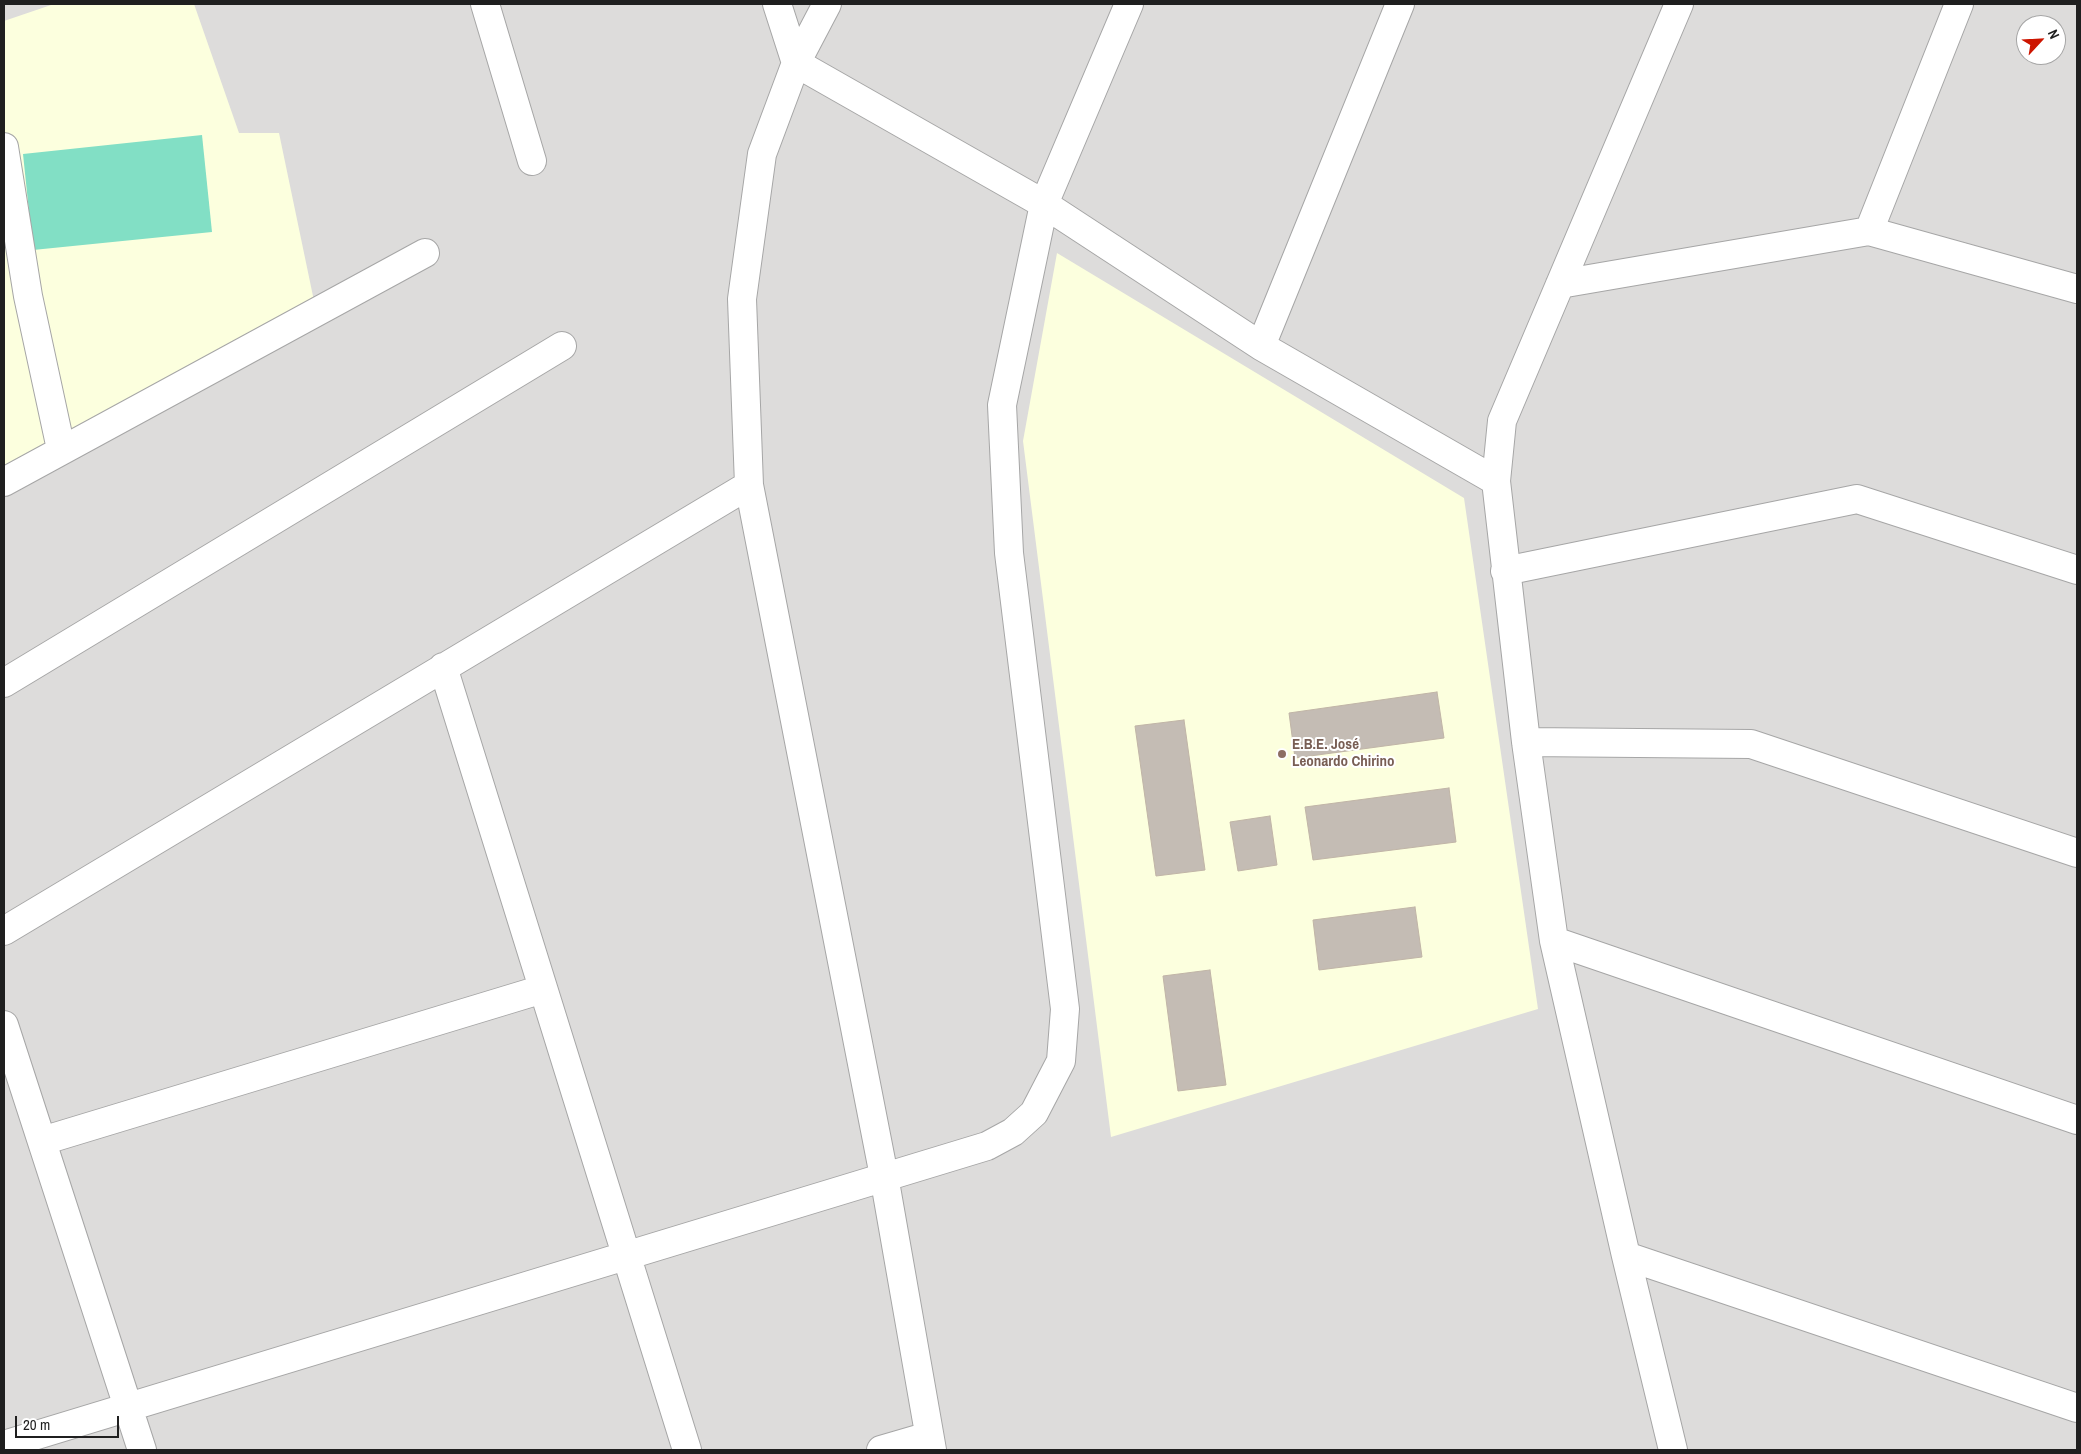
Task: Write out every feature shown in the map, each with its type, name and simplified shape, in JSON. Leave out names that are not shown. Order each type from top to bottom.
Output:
[{"type":"street","points":[[485,4],[532,161]]},
{"type":"street","points":[[777,4],[796,62],[1044,204],[1261,346],[1496,481]]},
{"type":"street","points":[[827,4],[796,62],[762,154],[742,299],[748,485],[884,1176],[930,1443],[881,1450]]},
{"type":"street","points":[[4,1445],[986,1146],[1013,1132],[1034,1113],[1061,1061],[1065,1008],[1009,553],[1002,405],[1044,204],[1129,4]]},
{"type":"street","points":[[1261,346],[1400,4]]},
{"type":"street","points":[[1673,1450],[1626,1256],[1554,941],[1526,742],[1496,481],[1502,421],[1680,4]]},
{"type":"street","points":[[1869,231],[1959,4]]},
{"type":"street","points":[[4,146],[28,296],[61,449]]},
{"type":"street","points":[[1560,284],[1869,231],[2077,289]]},
{"type":"street","points":[[4,482],[61,449],[425,253]]},
{"type":"street","points":[[4,683],[562,346]]},
{"type":"street","points":[[4,931],[748,485]]},
{"type":"street","points":[[1505,570],[1857,499],[2077,570]]},
{"type":"street","points":[[443,667],[687,1450]]},
{"type":"street","points":[[1526,742],[1751,744],[2077,853]]},
{"type":"street","points":[[1554,941],[2077,1120]]},
{"type":"street","points":[[42,1141],[543,989]]},
{"type":"street","points":[[4,1025],[142,1450]]},
{"type":"street","points":[[1626,1256],[2077,1408]]},
{"type":"shaded area","points":[[4,4],[2077,4],[2077,1450],[4,1450]]},
{"type":"shaded area","points":[[54,4],[194,4],[239,133],[279,133],[314,301],[4,479],[4,21]]},
{"type":"shaded area","name":"E.B.E. José Leonardo Chirino","points":[[1057,253],[1464,498],[1538,1009],[1111,1137],[1023,441]]},
{"type":"green space","points":[[202,135],[212,232],[33,250],[23,154]]},
{"type":"building","points":[[1437,692],[1444,738],[1295,758],[1289,713]]},
{"type":"building","points":[[1184,720],[1205,870],[1156,876],[1135,726]]},
{"type":"building","points":[[1449,788],[1456,842],[1313,860],[1305,807]]},
{"type":"building","points":[[1270,816],[1277,865],[1238,871],[1230,822]]},
{"type":"building","points":[[1415,907],[1422,957],[1319,970],[1313,920]]},
{"type":"building","points":[[1210,970],[1226,1085],[1178,1091],[1163,976]]},
{"type":"place","name":"E.B.E. José Leonardo Chirino","points":[[1282,754]]}]
